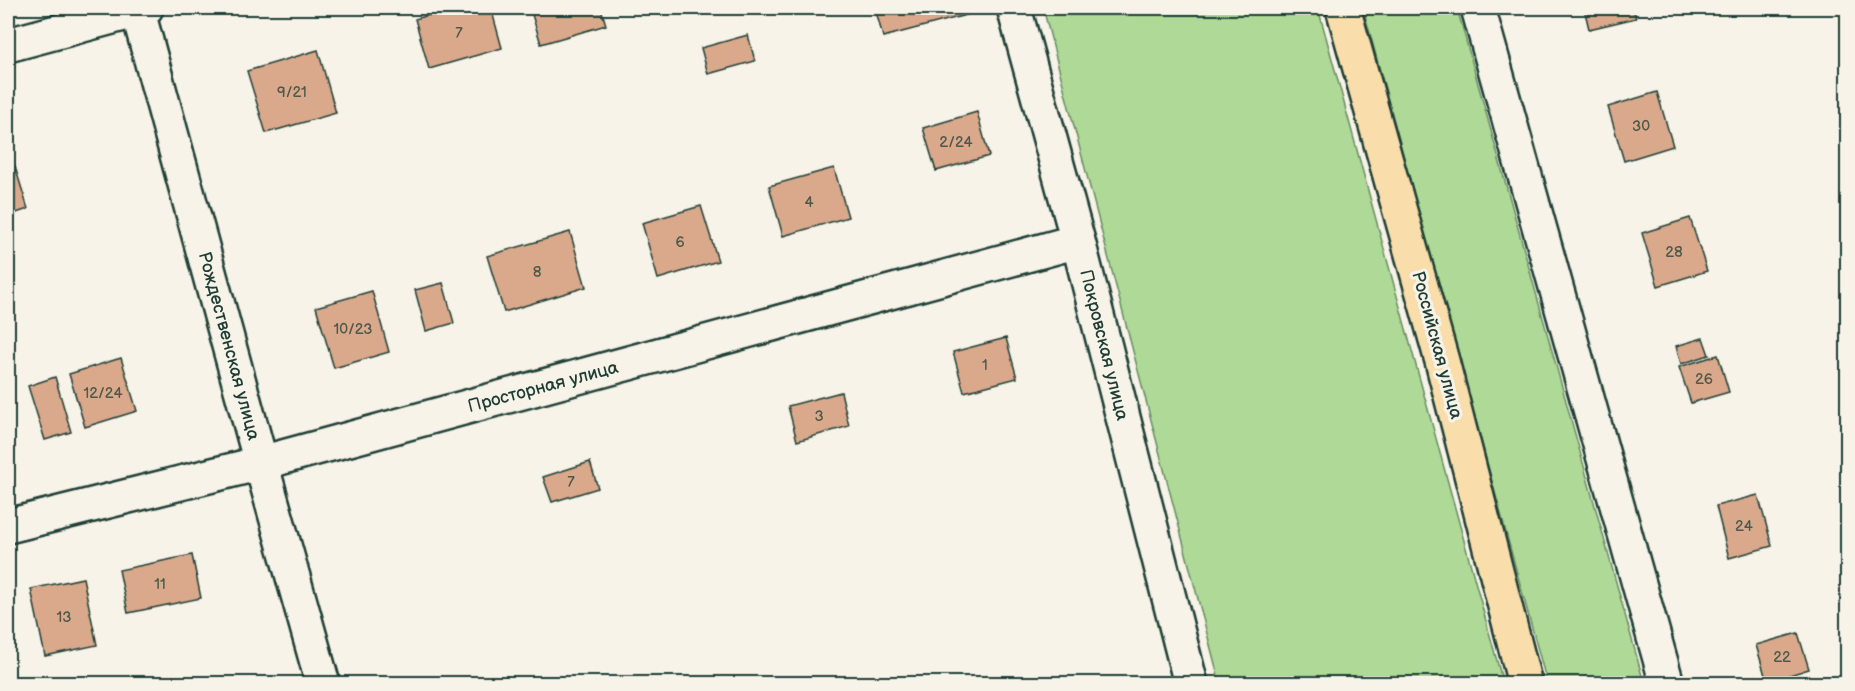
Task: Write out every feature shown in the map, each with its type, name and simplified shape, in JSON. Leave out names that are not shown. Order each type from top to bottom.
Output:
[{"type":"main road","name":"Российская улица","points":[[1343,8],[1442,361],[1525,684]]},
{"type":"street","points":[[8,45],[141,8]]},
{"type":"street","name":"Рождественская улица","points":[[141,8],[261,463],[323,684]]},
{"type":"street","name":"Покровская улица","points":[[1014,8],[1078,241],[1191,684]]},
{"type":"street","points":[[1478,8],[1667,684]]},
{"type":"street","name":"Просторная улица","points":[[8,526],[261,463],[1078,241]]},
{"type":"green space","points":[[1043,8],[1318,8],[1503,683],[1220,683]]},
{"type":"green space","points":[[1363,8],[1457,8],[1644,683],[1547,683]]},
{"type":"building","points":[[454,8],[491,8],[502,48],[429,69],[415,19]]},
{"type":"building","points":[[530,8],[601,8],[606,25],[541,44]]},
{"type":"building","points":[[875,8],[973,8],[974,13],[883,37]]},
{"type":"building","points":[[1584,8],[1633,8],[1636,18],[1589,29]]},
{"type":"building","points":[[748,35],[755,61],[708,74],[701,48]]},
{"type":"building","points":[[318,50],[336,113],[266,133],[247,71]]},
{"type":"building","points":[[1657,92],[1673,146],[1624,161],[1608,107]]},
{"type":"building","points":[[977,112],[989,156],[936,171],[923,128]]},
{"type":"building","points":[[8,147],[28,209],[8,216]]},
{"type":"building","points":[[834,168],[848,217],[783,236],[769,186]]},
{"type":"building","points":[[701,206],[718,261],[658,279],[642,223]]},
{"type":"building","points":[[1690,218],[1707,271],[1658,286],[1642,233]]},
{"type":"building","points":[[570,232],[586,287],[504,312],[487,256]]},
{"type":"building","points":[[443,283],[454,323],[426,331],[415,290]]},
{"type":"building","points":[[372,291],[389,352],[334,368],[316,307]]},
{"type":"building","points":[[1006,338],[1017,378],[964,392],[953,352]]},
{"type":"building","points":[[1703,338],[1709,355],[1681,364],[1676,346]]},
{"type":"building","points":[[1718,355],[1729,392],[1691,403],[1679,367]]},
{"type":"building","points":[[121,358],[137,411],[85,427],[69,374]]},
{"type":"building","points":[[55,377],[71,432],[45,440],[28,386]]},
{"type":"building","points":[[841,392],[849,426],[797,441],[788,406]]},
{"type":"building","points":[[590,462],[598,488],[552,502],[543,477]]},
{"type":"building","points":[[1758,495],[1772,546],[1729,558],[1716,506]]},
{"type":"building","points":[[192,555],[201,598],[128,613],[119,570]]},
{"type":"building","points":[[83,578],[97,645],[45,656],[31,589]]},
{"type":"building","points":[[1798,633],[1809,669],[1767,682],[1756,645]]}]
